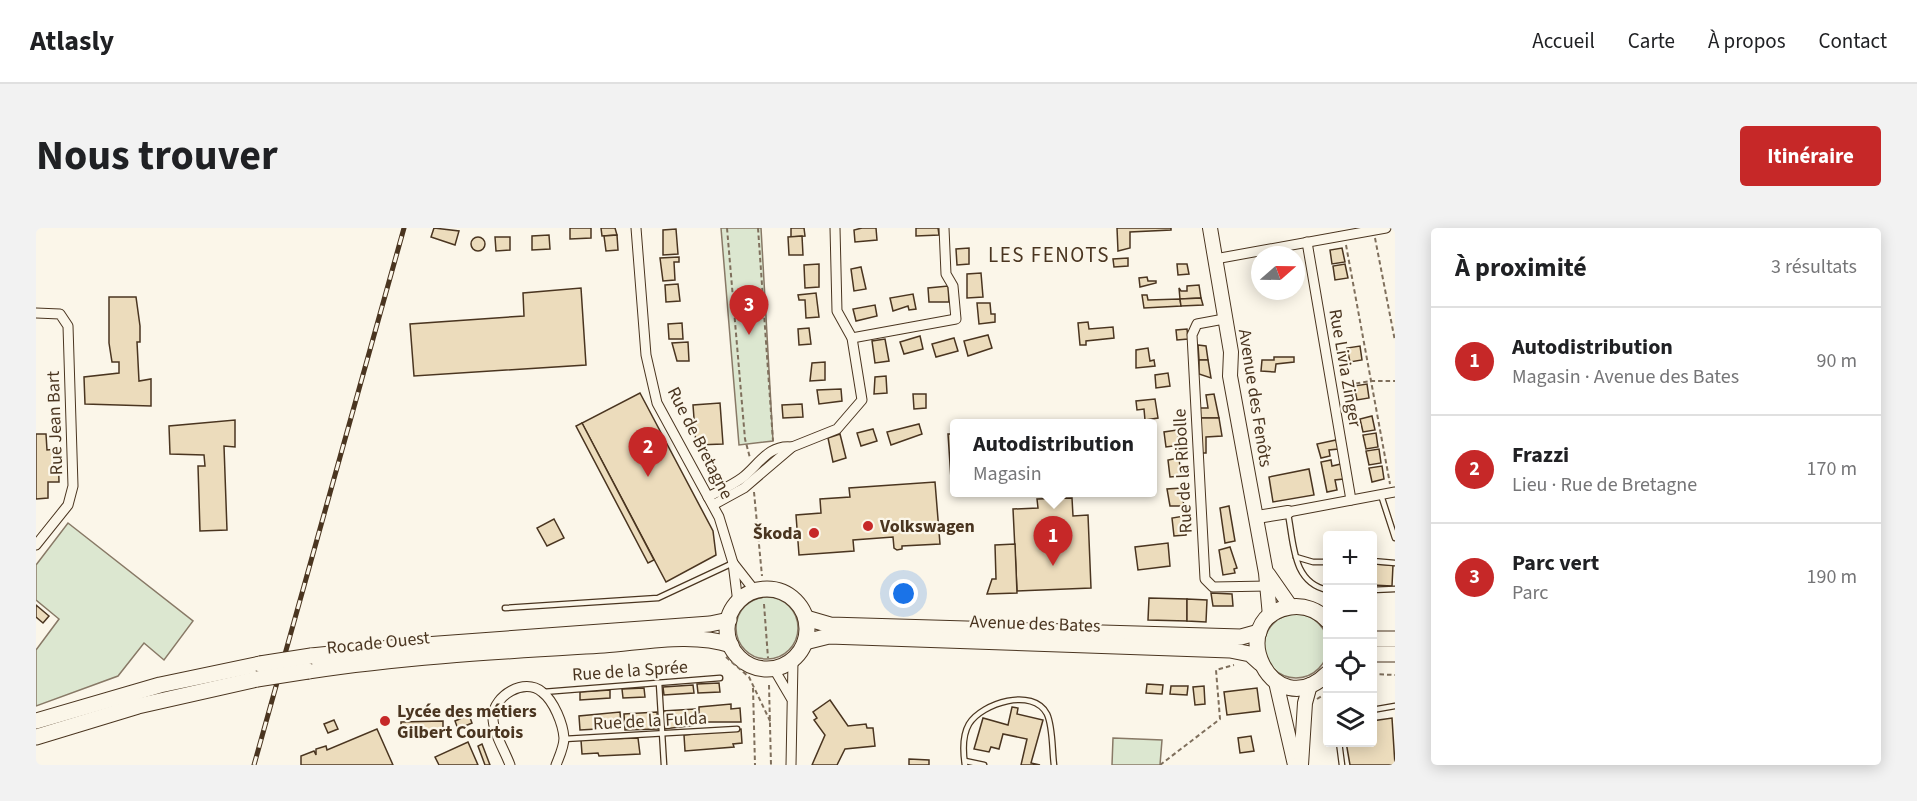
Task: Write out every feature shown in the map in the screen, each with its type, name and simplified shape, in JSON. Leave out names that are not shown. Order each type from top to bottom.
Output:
[{"type":"main road","name":"Avenue des Fenôts","points":[[1210,228],[1231,352],[1230,376],[1257,517],[1267,579],[1270,616]]},
{"type":"main road","name":"Avenue des Fenôts","points":[[1267,579],[1291,607]]},
{"type":"main road","points":[[768,589],[792,597],[806,618],[806,642],[793,661],[753,667],[725,649],[729,620],[738,603],[760,597],[768,589]]},
{"type":"main road","points":[[1260,663],[1257,653],[1259,632],[1270,616],[1291,607],[1309,608],[1323,618]]},
{"type":"main road","name":"Avenue des Bates","points":[[806,618],[830,625],[1241,638],[1259,632]]},
{"type":"main road","name":"Rocade Ouest","points":[[36,737],[138,706],[257,680],[310,664],[411,646],[710,624],[729,620]]},
{"type":"main road","name":"Avenue des Bates","points":[[806,642],[829,636],[1240,651],[1250,654],[1276,682]]},
{"type":"main road","name":"Rocade Ouest","points":[[36,721],[160,685],[260,664],[310,664],[712,638],[725,649]]},
{"type":"main road","points":[[1377,639],[1395,639]]},
{"type":"main road","points":[[1377,654],[1395,654]]},
{"type":"main road","points":[[1276,682],[1292,687],[1310,686],[1323,677]]},
{"type":"main road","points":[[1276,682],[1296,765]]},
{"type":"main road","points":[[1301,765],[1305,703],[1310,686]]},
{"type":"street","name":"Rue de Bretagne","points":[[636,228],[646,355],[657,403],[711,501],[727,539],[733,563],[738,603]]},
{"type":"street","points":[[711,501],[753,480],[792,447],[837,429],[862,400],[852,338],[837,311],[835,228]]},
{"type":"street","points":[[852,338],[956,319],[953,286],[946,273],[944,228]]},
{"type":"street","points":[[1215,259],[1386,228]]},
{"type":"street","name":"Rue Livia Zinger","points":[[1306,242],[1352,500]]},
{"type":"street","name":"Rue Jean Bart","points":[[36,312],[60,314],[68,327],[74,476],[68,505],[36,545]]},
{"type":"street","name":"Rue de la Ribolle","points":[[1224,318],[1197,324],[1192,335],[1205,579],[1212,587],[1267,579]]},
{"type":"street","points":[[711,501],[774,450],[783,446],[792,447]]},
{"type":"street","points":[[1257,517],[1393,492]]},
{"type":"street","name":"Rue de Bretagne","points":[[733,563],[760,597]]},
{"type":"street","points":[[791,765],[793,661]]},
{"type":"street","points":[[771,664],[792,700]]},
{"type":"street","points":[[510,765],[493,719],[498,701],[504,694],[521,688],[535,688],[542,692],[557,716],[564,739],[556,765]]},
{"type":"lane","points":[[1381,495],[1395,538]]},
{"type":"lane","points":[[1288,512],[1301,574],[1323,589]]},
{"type":"lane","points":[[1296,557],[1313,562],[1323,562]]},
{"type":"lane","points":[[1377,561],[1395,563]]},
{"type":"lane","points":[[505,608],[658,598],[733,563]]},
{"type":"lane","points":[[1377,590],[1395,589]]},
{"type":"lane","name":"Rue de la Sprée","points":[[542,692],[720,678]]},
{"type":"lane","points":[[658,683],[664,765]]},
{"type":"lane","points":[[984,765],[965,763],[963,744],[970,722],[1002,702],[1026,700],[1038,704],[1047,714],[1054,765]]},
{"type":"lane","points":[[1377,709],[1395,706]]},
{"type":"lane","name":"Rue de la Fulda","points":[[564,739],[737,729]]},
{"type":"lane","points":[[1340,747],[1342,765]]},
{"type":"path","points":[[727,228],[745,440],[753,467]]},
{"type":"path","points":[[758,228],[773,445]]},
{"type":"path","points":[[1374,230],[1393,319],[1395,341]]},
{"type":"path","points":[[1344,236],[1393,492]]},
{"type":"path","points":[[1332,388],[1371,381],[1395,381]]},
{"type":"path","points":[[753,480],[762,576]]},
{"type":"path","points":[[760,597],[771,664]]},
{"type":"path","points":[[725,649],[749,678],[771,723]]},
{"type":"path","points":[[1160,765],[1220,719],[1216,670],[1220,667],[1238,664],[1240,651]]},
{"type":"path","points":[[1377,674],[1395,675]]},
{"type":"path","points":[[753,685],[755,765]]},
{"type":"path","points":[[769,685],[771,765]]},
{"type":"green space","points":[[721,228],[761,228],[773,441],[739,445]]},
{"type":"green space","points":[[68,523],[193,621],[164,660],[144,643],[118,676],[36,706],[36,650],[59,619],[36,600],[36,565]]},
{"type":"green space","points":[[767,597],[784,602],[789,606],[793,611],[798,628],[793,645],[789,650],[784,654],[767,659],[750,654],[745,650],[741,645],[736,628],[741,611],[745,606],[750,602]]},
{"type":"green space","points":[[1290,614],[1302,614],[1319,623],[1323,628],[1323,664],[1319,669],[1302,678],[1290,678],[1273,669],[1264,652],[1264,640],[1273,623]]},
{"type":"green space","points":[[1113,738],[1162,740],[1160,765],[1112,765]]},
{"type":"building","points":[[434,228],[459,231],[455,245],[431,237]]},
{"type":"building","points":[[570,228],[591,228],[591,238],[570,239]]},
{"type":"building","points":[[601,228],[615,228],[617,235],[602,236]]},
{"type":"building","points":[[791,228],[804,228],[805,236],[791,237]]},
{"type":"building","points":[[876,228],[877,240],[855,242],[854,230]]},
{"type":"building","points":[[916,228],[938,228],[939,235],[916,236]]},
{"type":"building","points":[[1117,228],[1171,228],[1171,230],[1130,232],[1130,248],[1118,251]]},
{"type":"building","points":[[676,229],[678,254],[663,255],[663,230]]},
{"type":"building","points":[[549,235],[550,249],[532,250],[532,236]]},
{"type":"building","points":[[617,235],[618,250],[606,251],[604,236]]},
{"type":"building","points":[[802,236],[803,255],[789,255],[788,237]]},
{"type":"building","points":[[475,237],[481,237],[485,244],[481,251],[475,251],[471,247],[471,241]]},
{"type":"building","points":[[495,237],[510,237],[510,250],[496,251]]},
{"type":"building","points":[[969,248],[969,264],[957,265],[956,249]]},
{"type":"building","points":[[1342,248],[1345,262],[1332,264],[1330,250]]},
{"type":"building","points":[[679,257],[679,262],[674,262],[675,280],[663,281],[660,258]]},
{"type":"building","points":[[1128,258],[1128,266],[1114,267],[1113,259]]},
{"type":"building","points":[[819,264],[819,287],[805,288],[804,265]]},
{"type":"building","points":[[1177,264],[1187,264],[1189,274],[1178,275]]},
{"type":"building","points":[[1345,264],[1348,278],[1335,280],[1333,266]]},
{"type":"building","points":[[861,267],[866,289],[854,291],[851,269]]},
{"type":"building","points":[[981,273],[983,297],[967,298],[967,274]]},
{"type":"building","points":[[1147,277],[1148,281],[1156,281],[1156,283],[1140,287],[1139,278]]},
{"type":"building","points":[[678,284],[680,301],[666,302],[665,285]]},
{"type":"building","points":[[1199,285],[1201,298],[1180,299],[1179,288],[1181,291],[1187,291],[1187,286]]},
{"type":"building","points":[[948,286],[949,302],[929,302],[928,288]]},
{"type":"building","points":[[581,288],[586,365],[414,376],[410,324],[524,316],[523,293]]},
{"type":"building","points":[[816,293],[819,317],[806,318],[805,300],[799,300],[798,295]]},
{"type":"building","points":[[913,294],[916,309],[909,310],[908,306],[893,311],[890,298]]},
{"type":"building","points":[[1142,295],[1147,295],[1148,300],[1180,299],[1181,306],[1144,308]]},
{"type":"building","points":[[109,297],[136,297],[140,326],[140,342],[137,342],[139,381],[151,379],[151,406],[85,404],[84,377],[119,373],[119,362],[112,362],[109,343]]},
{"type":"building","points":[[1201,298],[1203,305],[1181,306],[1180,299]]},
{"type":"building","points":[[977,303],[990,303],[991,314],[995,314],[995,322],[979,324]]},
{"type":"building","points":[[875,305],[877,316],[856,321],[853,309]]},
{"type":"building","points":[[1088,322],[1089,329],[1113,327],[1114,338],[1086,341],[1086,345],[1080,345],[1078,323]]},
{"type":"building","points":[[682,323],[683,339],[669,339],[668,324]]},
{"type":"building","points":[[809,328],[811,344],[799,345],[798,329]]},
{"type":"building","points":[[1187,329],[1188,339],[1177,340],[1176,330]]},
{"type":"building","points":[[988,335],[992,348],[968,356],[964,341]]},
{"type":"building","points":[[920,336],[923,349],[904,354],[900,342]]},
{"type":"building","points":[[954,338],[958,351],[936,357],[932,344]]},
{"type":"building","points":[[885,339],[889,361],[875,363],[872,341]]},
{"type":"building","points":[[688,342],[689,361],[677,361],[672,343]]},
{"type":"building","points":[[1198,345],[1206,346],[1208,360],[1199,360]]},
{"type":"building","points":[[1360,346],[1362,360],[1350,362],[1347,348]]},
{"type":"building","points":[[1148,348],[1150,361],[1154,360],[1155,366],[1136,368],[1136,350]]},
{"type":"building","points":[[1274,357],[1294,357],[1294,362],[1276,364],[1275,372],[1261,371],[1262,360],[1274,360]]},
{"type":"building","points":[[1199,360],[1208,360],[1211,378],[1199,374]]},
{"type":"building","points":[[825,362],[825,380],[810,381],[812,363]]},
{"type":"building","points":[[1168,373],[1170,386],[1156,388],[1155,375]]},
{"type":"building","points":[[886,376],[887,393],[874,394],[875,377]]},
{"type":"building","points":[[1367,384],[1369,398],[1357,400],[1354,386]]},
{"type":"building","points":[[841,389],[842,401],[819,404],[817,390]]},
{"type":"building","points":[[640,393],[713,531],[716,555],[666,582],[582,423]]},
{"type":"building","points":[[913,394],[926,394],[926,408],[914,409]]},
{"type":"building","points":[[1214,394],[1219,418],[1200,418],[1200,408],[1208,408],[1206,395]]},
{"type":"building","points":[[1155,399],[1158,418],[1145,419],[1144,409],[1137,410],[1136,401]]},
{"type":"building","points":[[720,403],[723,444],[696,445],[693,405]]},
{"type":"building","points":[[802,404],[803,417],[783,418],[782,405]]},
{"type":"building","points":[[1372,416],[1375,430],[1363,432],[1360,419]]},
{"type":"building","points":[[1200,418],[1219,418],[1222,436],[1206,437],[1206,453],[1200,453]]},
{"type":"building","points":[[235,420],[235,447],[224,446],[227,530],[200,531],[198,466],[205,466],[204,455],[170,454],[169,426]]},
{"type":"building","points":[[582,423],[654,560],[648,563],[576,426]]},
{"type":"building","points":[[919,424],[922,434],[891,445],[887,432]]},
{"type":"building","points":[[873,429],[877,441],[861,446],[857,433]]},
{"type":"building","points":[[1177,430],[1180,445],[1166,447],[1164,432]]},
{"type":"building","points":[[1376,433],[1378,447],[1366,449],[1363,435]]},
{"type":"building","points":[[36,434],[46,434],[47,450],[58,449],[59,482],[48,482],[48,498],[36,499]]},
{"type":"building","points":[[840,434],[846,458],[833,462],[828,438]]},
{"type":"building","points":[[948,434],[950,434],[950,464]]},
{"type":"building","points":[[1336,440],[1338,449],[1329,450],[1330,456],[1321,458],[1317,444]]},
{"type":"building","points":[[1379,449],[1381,463],[1369,465],[1366,451]]},
{"type":"building","points":[[1179,458],[1181,476],[1170,477],[1168,460]]},
{"type":"building","points":[[1331,460],[1332,466],[1341,464],[1343,479],[1335,480],[1337,490],[1327,492],[1321,462]]},
{"type":"building","points":[[1382,466],[1384,479],[1372,482],[1369,468]]},
{"type":"building","points":[[1309,469],[1314,495],[1273,502],[1269,477]]},
{"type":"building","name":"Volkswagen","points":[[935,482],[940,544],[902,546],[902,549],[897,550],[894,548],[893,537],[853,540],[854,551],[799,555],[796,515],[821,513],[820,499],[850,497],[849,488]]},
{"type":"building","points":[[1181,488],[1184,506],[1170,506],[1167,489]]},
{"type":"building","points":[[1072,498],[1073,516],[1088,515],[1091,588],[1017,591],[1013,509],[1038,508],[1037,499]]},
{"type":"building","points":[[1229,506],[1235,541],[1225,543],[1220,508]]},
{"type":"building","points":[[1184,516],[1185,520],[1188,520],[1186,535],[1174,536],[1172,518]]},
{"type":"building","points":[[554,519],[564,538],[547,546],[537,528]]},
{"type":"building","points":[[1168,543],[1170,566],[1138,570],[1135,547]]},
{"type":"building","points":[[1015,544],[1017,593],[987,594],[992,579],[996,579],[995,545]]},
{"type":"building","points":[[1230,547],[1237,568],[1234,569],[1235,573],[1223,575],[1219,550]]},
{"type":"building","points":[[1377,564],[1393,565],[1392,586],[1377,585]]},
{"type":"building","points":[[1211,593],[1232,594],[1233,606],[1213,606]]},
{"type":"building","points":[[1149,598],[1187,599],[1187,621],[1148,620]]},
{"type":"building","points":[[1187,599],[1207,600],[1206,622],[1187,621]]},
{"type":"building","points":[[36,605],[49,616],[43,623],[36,617]]},
{"type":"building","points":[[719,683],[720,692],[698,693],[697,684]]},
{"type":"building","points":[[1147,684],[1163,685],[1162,694],[1146,693]]},
{"type":"building","points":[[693,685],[694,693],[664,695],[663,687]]},
{"type":"building","points":[[1171,686],[1188,686],[1187,695],[1170,694]]},
{"type":"building","points":[[1204,686],[1205,704],[1195,705],[1193,687]]},
{"type":"building","points":[[644,688],[645,697],[623,698],[622,689]]},
{"type":"building","points":[[1257,688],[1260,711],[1227,715],[1224,692]]},
{"type":"building","points":[[610,690],[610,698],[580,700],[580,692]]},
{"type":"building","points":[[830,700],[848,726],[866,724],[867,728],[873,728],[875,746],[845,749],[837,765],[812,765],[825,735],[814,720],[817,718],[813,712]]},
{"type":"building","points":[[731,704],[731,709],[740,708],[741,722],[699,722],[699,707]]},
{"type":"building","points":[[1012,707],[1018,708],[1017,714],[1043,720],[1031,763],[1040,765],[1021,765],[1027,739],[1003,734],[999,749],[991,747],[989,752],[974,749],[983,718],[1008,725]]},
{"type":"building","points":[[695,709],[696,725],[664,729],[663,711]]},
{"type":"building","points":[[620,712],[621,727],[597,726],[597,729],[580,730],[579,716]]},
{"type":"building","points":[[657,712],[658,729],[625,730],[624,714]]},
{"type":"building","points":[[469,715],[472,723],[458,729],[455,721]]},
{"type":"building","points":[[1392,718],[1395,765],[1350,765],[1347,747],[1377,747],[1377,720]]},
{"type":"building","points":[[334,720],[338,729],[328,733],[324,724]]},
{"type":"building","points":[[443,721],[443,734],[401,734],[401,722]]},
{"type":"building","points":[[377,729],[393,765],[301,765],[301,756],[314,751],[316,755],[316,749],[326,746],[327,750]]},
{"type":"building","points":[[741,729],[742,743],[733,744],[734,747],[685,751],[684,735]]},
{"type":"building","points":[[1251,736],[1254,751],[1240,753],[1238,738]]},
{"type":"building","points":[[638,738],[640,754],[599,756],[598,753],[582,754],[581,740]]},
{"type":"building","points":[[468,742],[478,765],[439,765],[435,757]]},
{"type":"building","points":[[482,744],[490,765],[485,765],[478,746]]},
{"type":"building","points":[[909,759],[929,760],[929,765],[909,765]]},
{"type":"railway","points":[[254,765],[404,228]]},
{"type":"place","name":"Parc vert","points":[[749,335]]},
{"type":"place","name":"Frazzi","points":[[648,477]]},
{"type":"place","name":"Volkswagen","points":[[868,526]]},
{"type":"place","name":"Škoda","points":[[814,533]]},
{"type":"place","name":"Autodistribution","points":[[1053,566]]},
{"type":"place","name":"Lycée des métiers Gilbert Courtois","points":[[385,721]]},
{"type":"district","name":"LES FENOTS","points":[[1049,255]]}]
